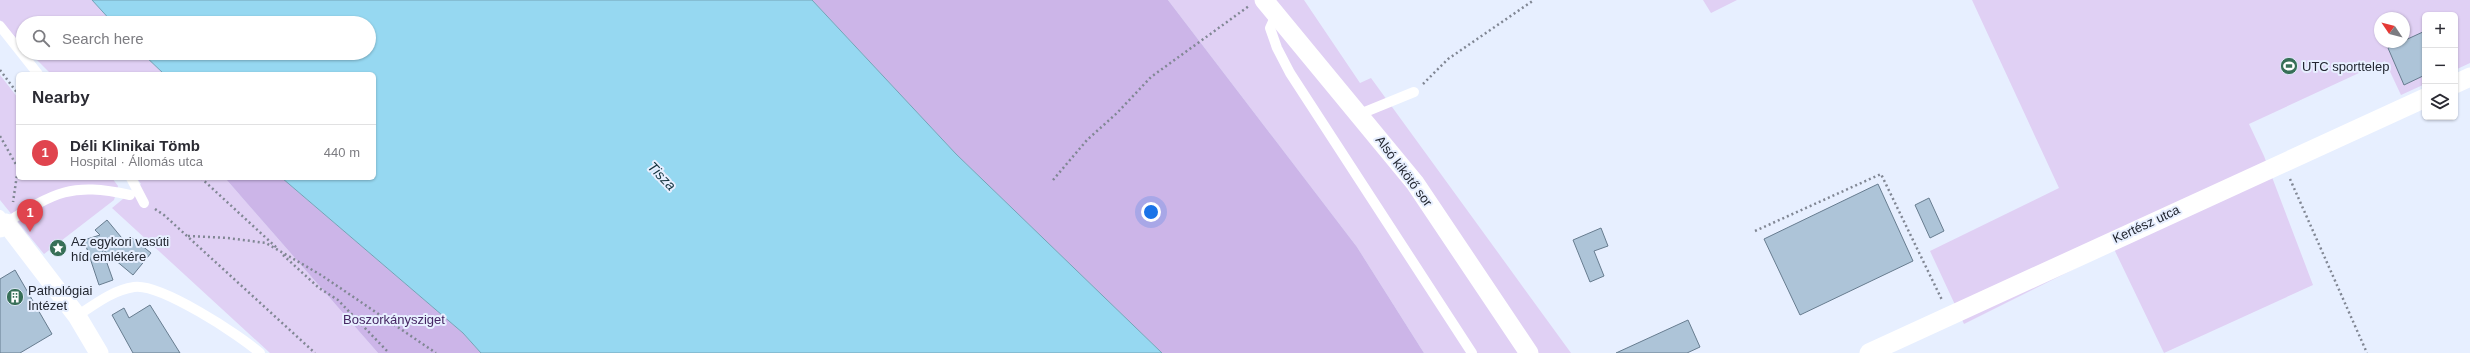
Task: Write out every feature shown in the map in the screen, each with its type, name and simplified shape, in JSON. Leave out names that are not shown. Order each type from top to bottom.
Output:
[{"type":"street","name":"Alsó kikötő sor","points":[[1257,2],[1276,15],[1360,114],[1415,183],[1529,353]]},
{"type":"street","points":[[2458,83],[2470,77]]},
{"type":"street","name":"Kertész utca","points":[[1869,353],[2422,99]]},
{"type":"street","points":[[2,222],[77,316],[97,352]]},
{"type":"lane","points":[[1276,15],[1270,28],[1277,48],[1290,73],[1472,353]]},
{"type":"lane","points":[[0,26],[16,46]]},
{"type":"lane","points":[[27,60],[36,72]]},
{"type":"lane","points":[[1360,114],[1414,92]]},
{"type":"lane","points":[[133,180],[144,203]]},
{"type":"lane","points":[[2,222],[46,197],[76,189],[104,189],[130,195]]},
{"type":"lane","points":[[77,316],[120,290],[143,287],[156,291],[226,326],[260,353]]},
{"type":"path","points":[[1414,92],[1448,59],[1534,0]]},
{"type":"path","points":[[1053,180],[1087,140],[1117,113],[1151,77],[1257,2]]},
{"type":"path","points":[[0,70],[16,91]]},
{"type":"path","points":[[0,136],[16,164]]},
{"type":"path","points":[[2283,162],[2367,353]]},
{"type":"path","points":[[1754,231],[1881,174],[1949,316]]},
{"type":"path","points":[[2,222],[13,207],[16,180]]},
{"type":"path","points":[[203,180],[319,288],[338,300],[389,353]]},
{"type":"path","points":[[144,203],[164,215],[188,236],[315,353]]},
{"type":"path","points":[[188,236],[228,238],[266,244],[320,275],[436,353]]},
{"type":"shaded area","points":[[0,0],[92,0],[107,16],[16,16],[16,38],[0,20]]},
{"type":"shaded area","points":[[1168,0],[1304,0],[1360,83],[1371,78],[1571,353],[1424,353],[1357,247]]},
{"type":"shaded area","points":[[1703,0],[1737,0],[1711,13]]},
{"type":"shaded area","points":[[1972,0],[2470,0],[2470,63],[2458,69],[2458,12],[2422,12],[2422,85],[2401,95],[2385,61],[2249,124],[2264,156],[2313,285],[2164,353],[2114,249],[1964,324],[1930,251],[2059,188]]},
{"type":"shaded area","points":[[37,60],[149,60],[162,72],[49,72]]},
{"type":"shaded area","points":[[0,75],[16,95],[16,180],[114,180],[118,186],[114,200],[44,254],[0,200]]},
{"type":"shaded area","points":[[138,180],[227,180],[378,353],[270,353],[112,208],[141,184]]},
{"type":"green space","points":[[812,0],[1168,0],[1357,247],[1424,353],[1162,353],[956,154]]},
{"type":"green space","name":"Boszorkánysziget","points":[[227,180],[284,180],[463,333],[481,353],[378,353]]},
{"type":"water","name":"Tisza","points":[[92,0],[812,0],[956,154],[1162,353],[481,353],[463,333],[284,180],[376,180],[376,72],[162,72],[149,60],[376,60],[376,16],[107,16]]},
{"type":"building","points":[[2422,32],[2422,76],[2404,85],[2388,48],[2410,48],[2410,38]]},
{"type":"building","points":[[1878,184],[1913,261],[1800,315],[1764,239]]},
{"type":"building","points":[[1929,198],[1944,231],[1930,238],[1915,205]]},
{"type":"building","points":[[107,220],[126,243],[131,237],[151,253],[133,275],[102,249],[113,280],[99,285],[84,240],[100,235],[95,230]]},
{"type":"building","points":[[1601,228],[1608,246],[1594,251],[1604,276],[1590,282],[1573,240]]},
{"type":"building","name":"Pathológiai Intézet","points":[[15,270],[52,334],[20,353],[0,353],[0,279]]},
{"type":"building","points":[[150,305],[180,353],[133,353],[112,315],[124,308],[129,318]]},
{"type":"building","points":[[1688,320],[1700,347],[1687,353],[1616,353]]},
{"type":"place","name":"UTC sporttelep","points":[[2289,66]]},
{"type":"place","name":"Déli Klinikai Tömb","points":[[30,232]]},
{"type":"place","name":"Az egykori vasúti híd emlékére","points":[[58,248]]},
{"type":"place","name":"Pathológiai Intézet","points":[[15,297]]}]
